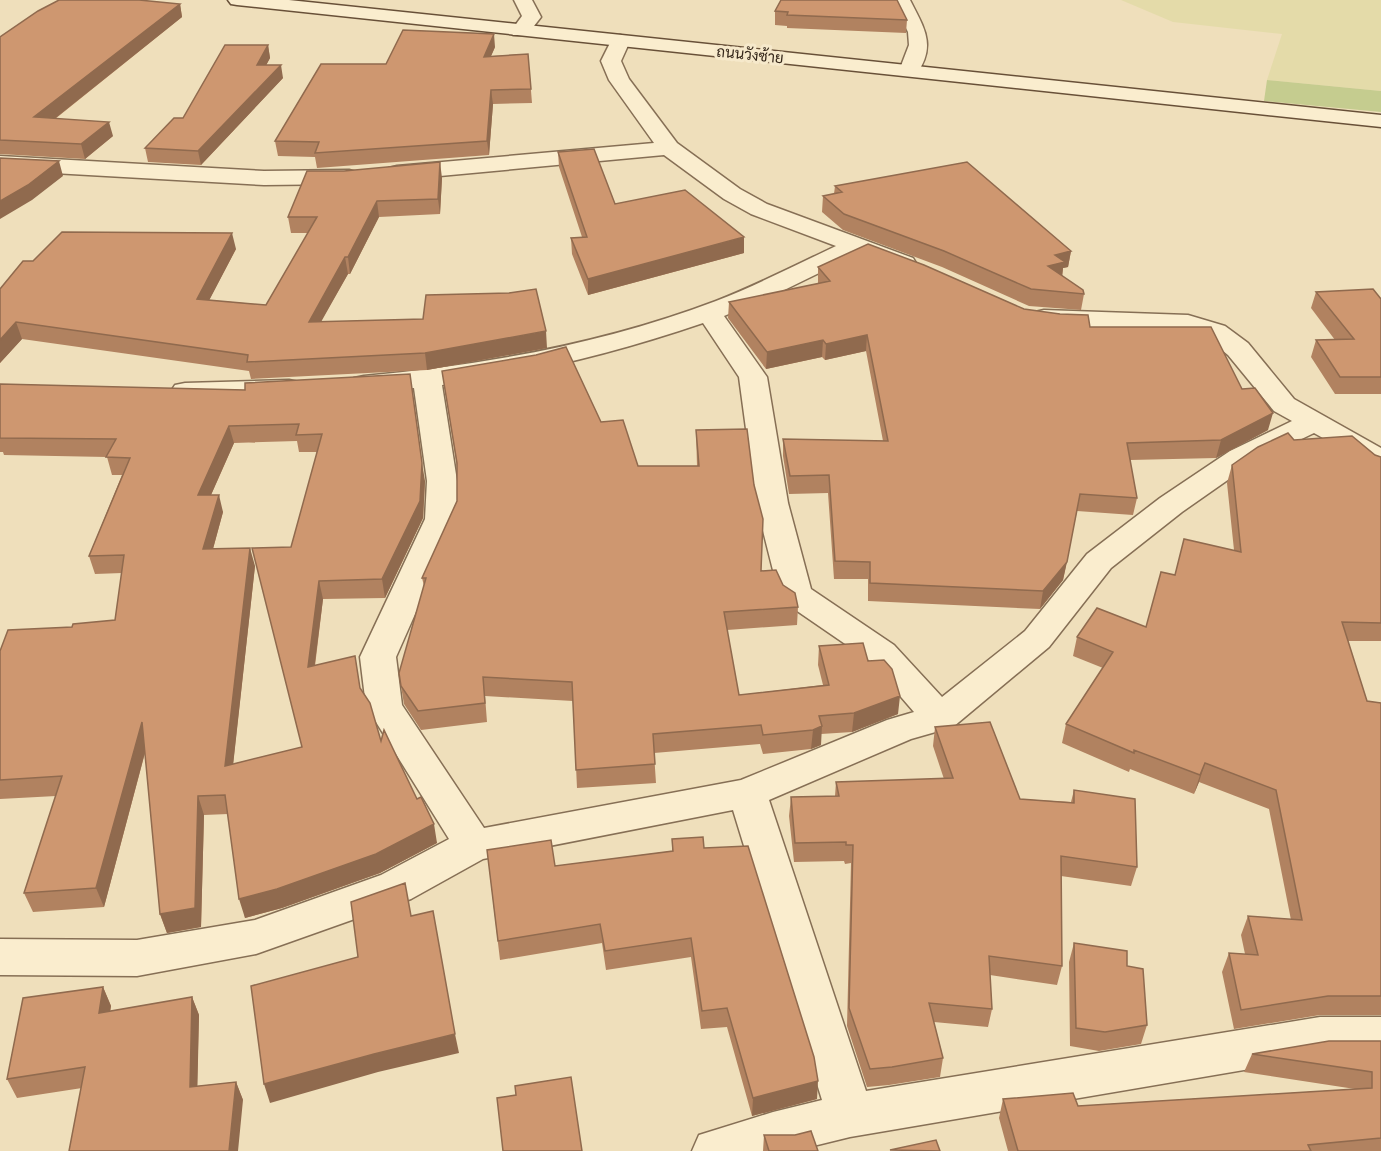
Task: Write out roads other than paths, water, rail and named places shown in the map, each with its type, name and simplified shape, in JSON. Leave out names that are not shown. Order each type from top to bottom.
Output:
[{"type":"street","name":"ถนนวังซ้าย","points":[[237,0],[1381,121]]},
{"type":"street","points":[[520,31],[532,17],[523,0]]},
{"type":"street","points":[[901,0],[916,32],[919,45],[909,71]]},
{"type":"street","points":[[620,41],[611,62],[619,80],[669,148],[732,194],[759,209],[922,270]]},
{"type":"street","points":[[0,163],[264,178],[375,175],[669,148]]},
{"type":"street","points":[[164,390],[324,386],[427,380],[537,362],[709,313],[858,245]]},
{"type":"street","points":[[709,313],[753,377],[772,503],[796,594],[882,653],[940,718]]},
{"type":"street","points":[[1022,315],[1057,320],[1188,323],[1216,332],[1238,349],[1284,405],[1366,450],[1381,465]]},
{"type":"street","points":[[427,380],[442,481],[441,519],[378,657],[384,706],[474,845]]},
{"type":"street","points":[[0,957],[137,958],[256,937],[396,887],[474,845],[747,793],[900,729],[940,718],[1037,639],[1099,561],[1171,505],[1241,457],[1314,422]]},
{"type":"street","points":[[747,793],[850,1115]]},
{"type":"street","points":[[716,1151],[850,1115],[1320,1037],[1381,1037]]}]
